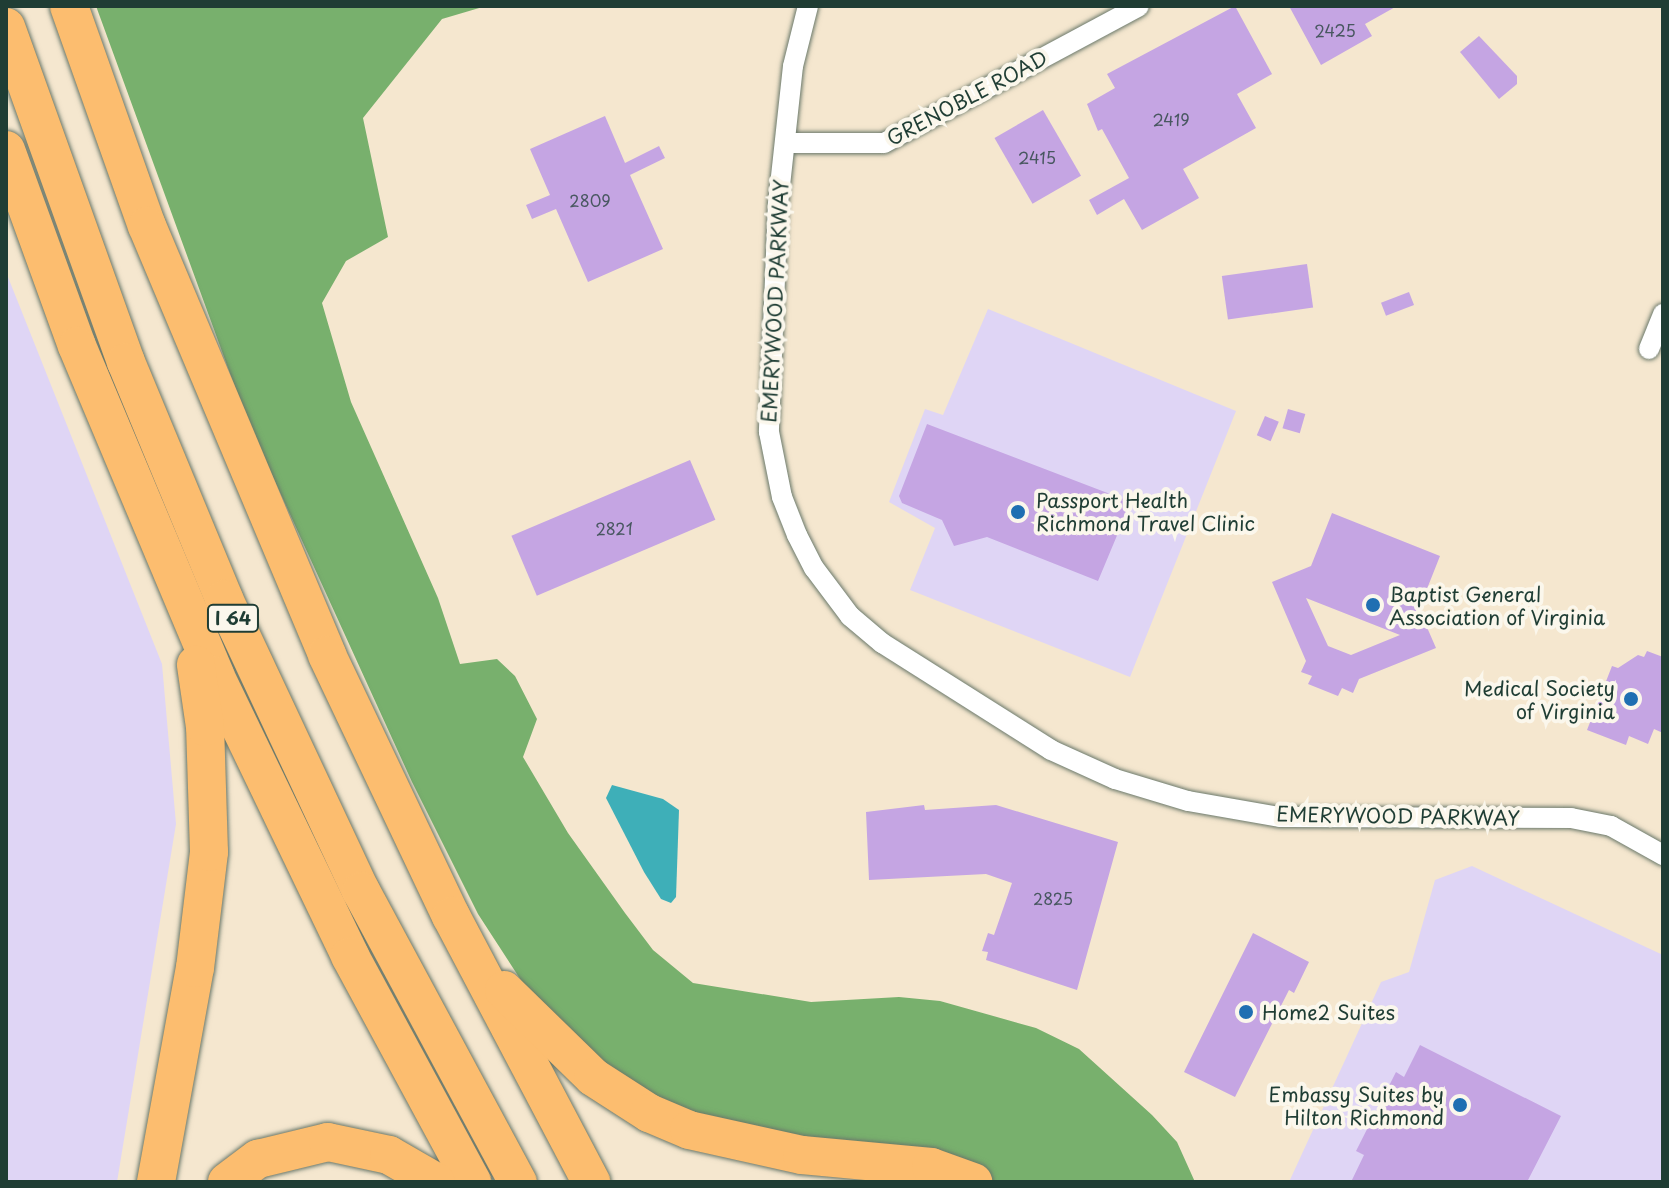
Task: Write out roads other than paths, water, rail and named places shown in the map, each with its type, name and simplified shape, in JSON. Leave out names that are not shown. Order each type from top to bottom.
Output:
[{"type":"highway","points":[[69,6],[147,226],[236,448],[332,668],[451,916],[591,1182]]},
{"type":"highway","name":"I 64","points":[[6,27],[126,362],[230,612],[361,891],[518,1182]]},
{"type":"highway","points":[[6,150],[77,346],[179,596],[330,916],[472,1182]]},
{"type":"highway","points":[[156,1182],[195,968],[209,852],[205,727],[179,596]]},
{"type":"highway","points":[[451,916],[504,991],[549,1038],[593,1077],[649,1113],[755,1148],[931,1167],[973,1182]]},
{"type":"highway","points":[[227,1182],[258,1159],[328,1142],[389,1155],[436,1182]]},
{"type":"street","name":"EMERYWOOD PARKWAY","points":[[808,6],[793,66],[785,143],[769,432],[782,497],[814,568],[850,616],[882,643],[1051,750],[1115,779],[1188,801],[1280,817],[1571,818],[1611,826],[1663,855]]},
{"type":"street","name":"GRENOBLE ROAD","points":[[785,143],[884,143],[1139,6]]},
{"type":"street","points":[[1649,349],[1663,314]]},
{"type":"water","points":[[612,785],[663,799],[679,810],[676,897],[671,903],[661,899],[644,872],[606,798]]},
{"type":"place","name":"Passport Health Richmond Travel Clinic","points":[[1018,512]]},
{"type":"place","name":"Baptist General Association of Virginia","points":[[1373,605]]},
{"type":"place","name":"Medical Society of Virginia","points":[[1631,699]]},
{"type":"place","name":"Home2 Suites","points":[[1246,1012]]},
{"type":"place","name":"Embassy Suites by Hilton Richmond","points":[[1460,1105]]}]
